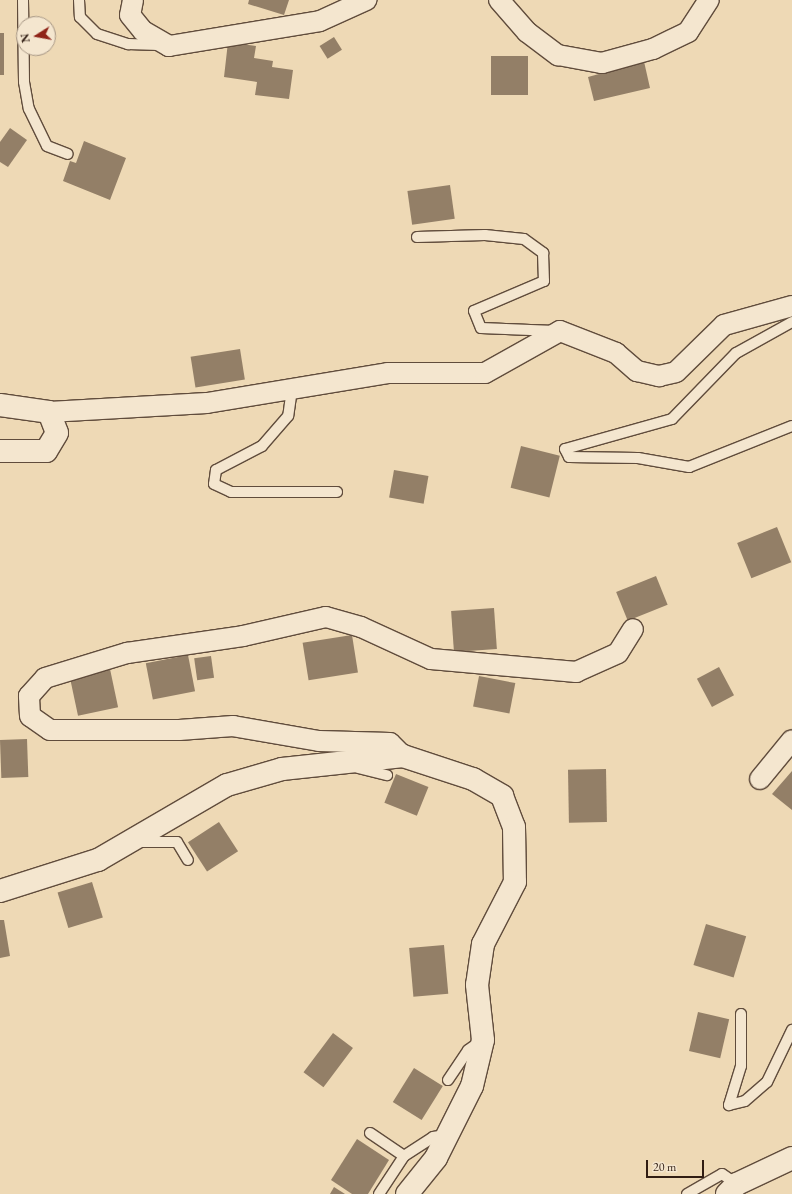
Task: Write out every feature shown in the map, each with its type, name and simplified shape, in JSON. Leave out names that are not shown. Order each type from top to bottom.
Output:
[{"type":"street","points":[[133,0],[130,14],[143,31],[169,46],[320,21],[366,0]]},
{"type":"street","points":[[499,0],[528,32],[558,55],[602,63],[653,49],[688,32],[709,0]]},
{"type":"street","points":[[0,405],[49,412],[207,403],[388,373],[484,372],[560,331],[616,353],[637,371],[659,376],[676,372],[724,324],[792,306]]},
{"type":"street","points":[[0,451],[46,451],[57,433],[49,412]]},
{"type":"street","points":[[403,756],[390,743],[319,741],[233,726],[179,730],[50,730],[30,716],[28,696],[45,678],[128,653],[242,636],[326,617],[361,627],[431,659],[576,672],[618,653],[633,629]]},
{"type":"street","points":[[760,779],[792,740]]},
{"type":"street","points":[[0,891],[98,860],[227,785],[282,769],[403,756],[473,780],[502,796],[514,827],[515,882],[482,944],[477,985],[483,1040],[472,1086],[446,1135],[436,1158],[407,1194]]},
{"type":"street","points":[[732,1189],[792,1158]]},
{"type":"lane","points":[[23,0],[24,82],[29,109],[47,146],[68,154]]},
{"type":"lane","points":[[79,0],[80,17],[97,34],[128,44],[169,46]]},
{"type":"lane","points":[[416,237],[486,234],[524,239],[543,253],[544,281],[474,311],[480,328],[560,331]]},
{"type":"lane","points":[[792,322],[736,353],[672,419],[565,448],[568,458],[638,458],[689,467],[792,426]]},
{"type":"lane","points":[[292,389],[288,416],[262,446],[216,470],[214,484],[231,492],[337,492]]},
{"type":"lane","points":[[338,763],[387,775]]},
{"type":"lane","points":[[125,844],[177,842],[188,860]]},
{"type":"lane","points":[[741,1014],[742,1066],[730,1105],[745,1101],[767,1082],[792,1030]]},
{"type":"lane","points":[[448,1080],[468,1050],[483,1040]]},
{"type":"lane","points":[[370,1133],[404,1156]]},
{"type":"lane","points":[[379,1194],[404,1156],[428,1139],[446,1135]]},
{"type":"lane","points":[[687,1194],[722,1174],[732,1189]]},
{"type":"building","points":[[249,0],[289,0],[284,15],[248,4]]},
{"type":"building","points":[[0,33],[4,33],[4,75],[0,75]]},
{"type":"building","points":[[334,37],[342,50],[328,59],[320,46]]},
{"type":"building","points":[[228,42],[256,46],[254,58],[273,61],[272,67],[293,70],[289,99],[255,95],[257,82],[224,77]]},
{"type":"building","points":[[491,56],[528,56],[528,95],[491,95]]},
{"type":"building","points":[[643,57],[650,88],[594,101],[588,77],[599,74],[598,68]]},
{"type":"building","points":[[10,128],[27,140],[8,167],[0,162],[0,142]]},
{"type":"building","points":[[84,141],[126,158],[110,200],[63,181],[70,161],[76,163]]},
{"type":"building","points":[[450,185],[455,219],[412,225],[407,191]]},
{"type":"building","points":[[240,349],[245,380],[195,387],[191,357]]},
{"type":"building","points":[[521,446],[560,456],[549,497],[511,488]]},
{"type":"building","points":[[394,470],[428,476],[424,504],[389,498]]},
{"type":"building","points":[[777,527],[791,562],[751,578],[737,543]]},
{"type":"building","points":[[656,576],[668,605],[628,621],[616,592]]},
{"type":"building","points":[[494,608],[497,649],[454,652],[451,611]]},
{"type":"building","points":[[352,635],[358,673],[309,680],[303,643]]},
{"type":"building","points":[[188,655],[195,691],[153,700],[146,663]]},
{"type":"building","points":[[211,656],[214,678],[197,680],[194,658]]},
{"type":"building","points":[[719,667],[734,695],[712,707],[697,679]]},
{"type":"building","points":[[110,669],[118,707],[78,716],[70,678]]},
{"type":"building","points":[[479,676],[515,683],[509,713],[473,706]]},
{"type":"building","points":[[27,739],[28,777],[1,778],[0,740]]},
{"type":"building","points":[[606,769],[607,822],[569,823],[568,770]]},
{"type":"building","points":[[792,771],[792,810],[772,794]]},
{"type":"building","points":[[396,774],[428,787],[417,816],[384,803]]},
{"type":"building","points":[[219,822],[238,851],[207,872],[188,842]]},
{"type":"building","points":[[92,882],[103,917],[68,928],[58,893]]},
{"type":"building","points":[[0,920],[4,920],[10,956],[0,958]]},
{"type":"building","points":[[706,924],[746,936],[734,977],[693,965]]},
{"type":"building","points":[[444,945],[448,994],[413,997],[409,948]]},
{"type":"building","points":[[698,1012],[729,1019],[720,1058],[689,1051]]},
{"type":"building","points":[[333,1033],[353,1048],[323,1087],[304,1072]]},
{"type":"building","points":[[414,1068],[443,1086],[422,1120],[393,1102]]},
{"type":"building","points":[[357,1139],[389,1160],[368,1194],[352,1194],[331,1180]]},
{"type":"building","points":[[334,1187],[345,1194],[330,1194]]}]
